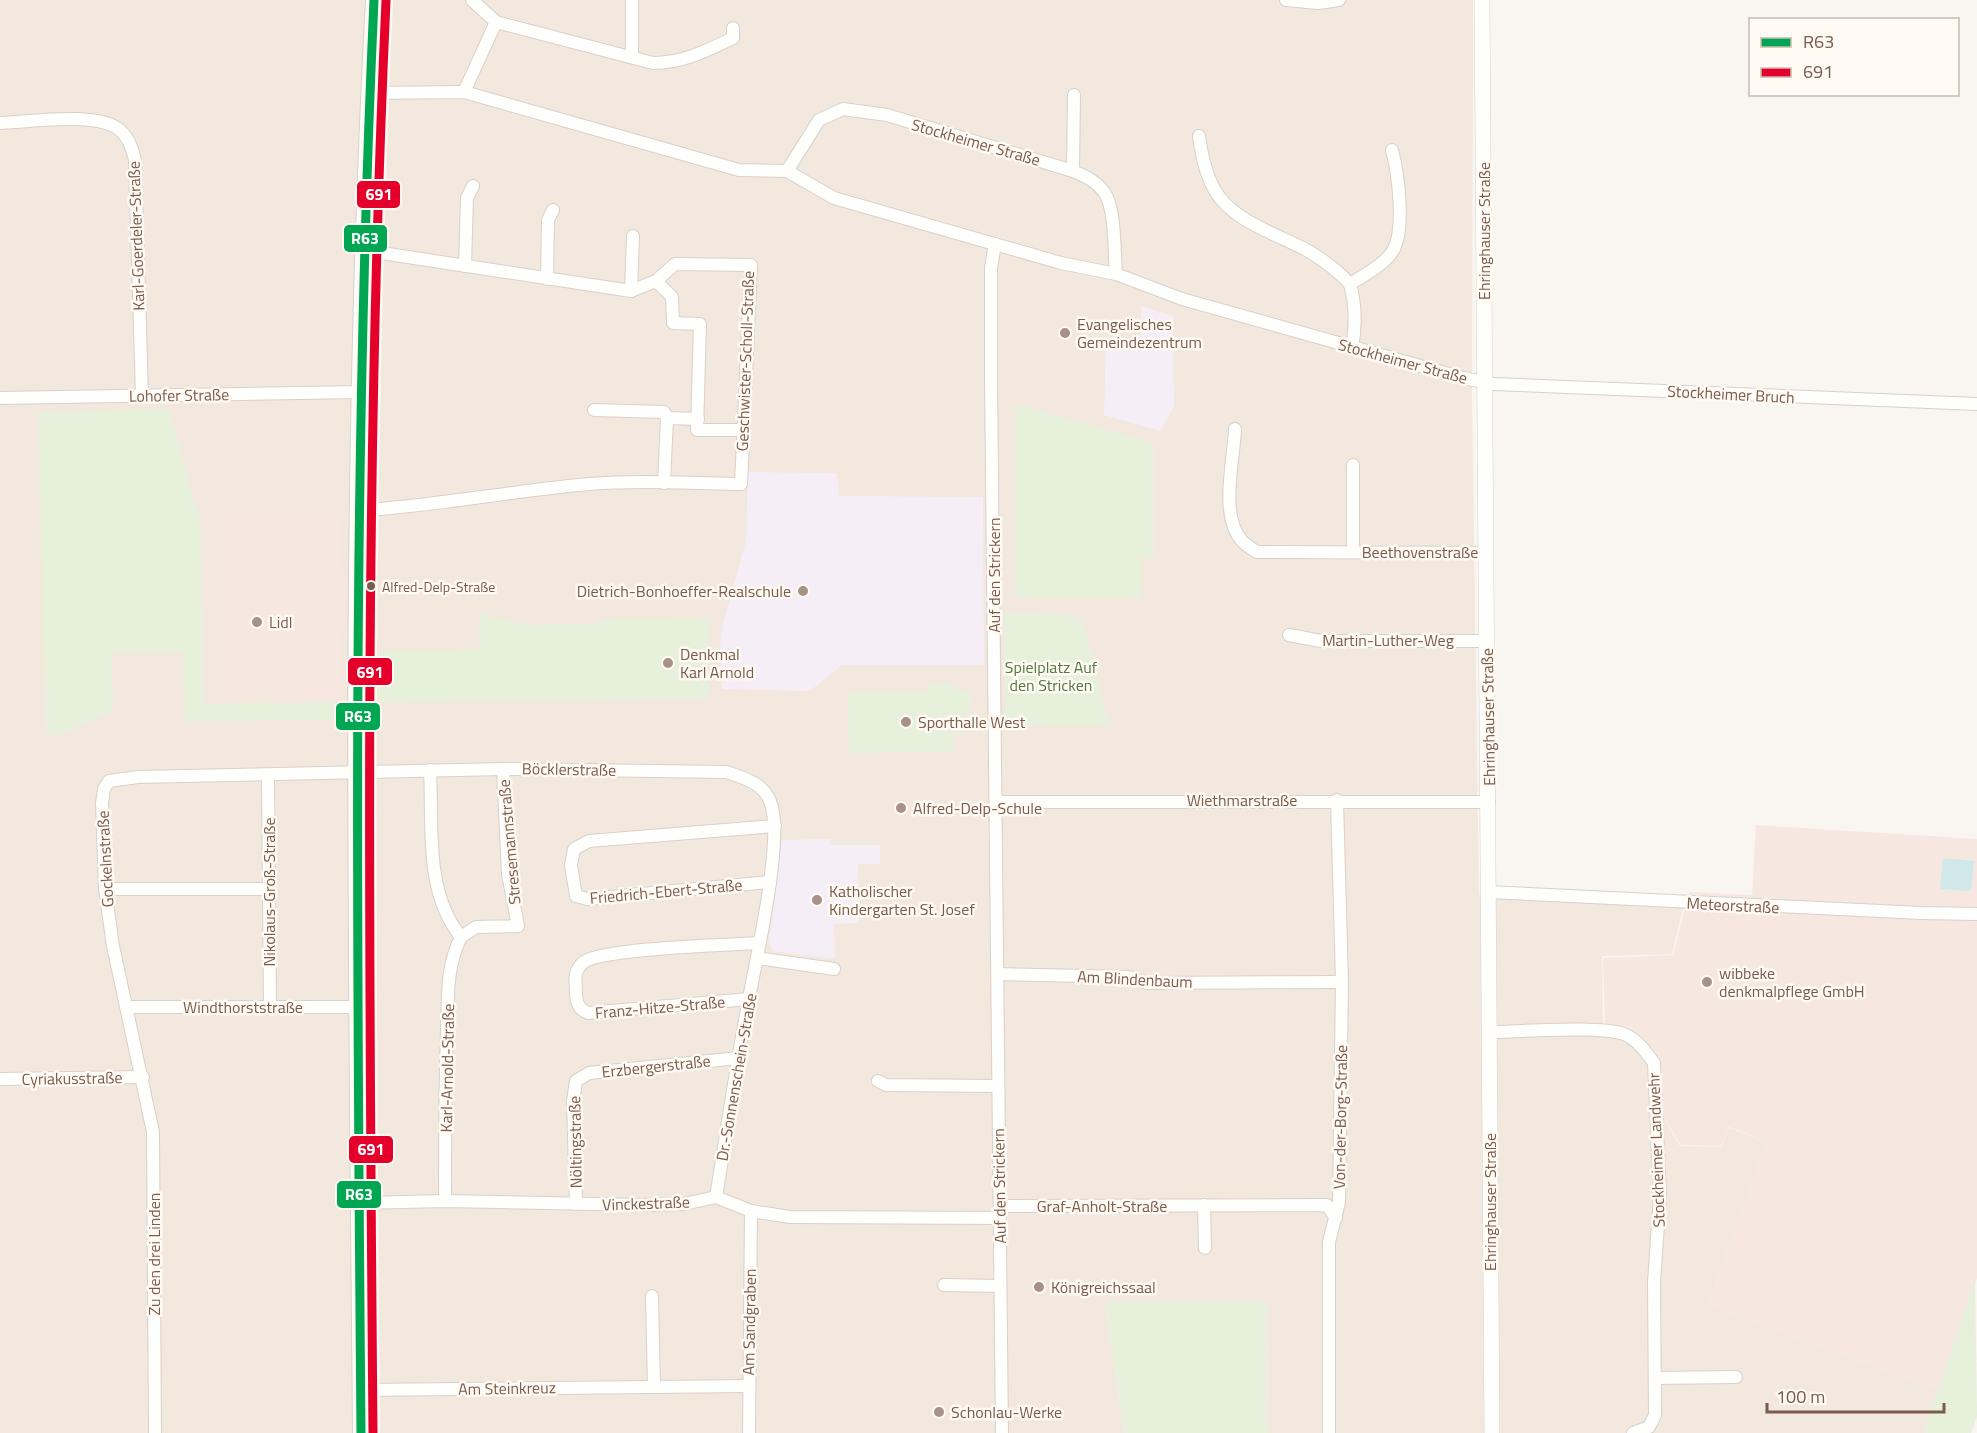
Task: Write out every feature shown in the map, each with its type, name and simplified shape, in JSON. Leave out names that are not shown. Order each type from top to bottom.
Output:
[{"type":"main road","points":[[361,1433],[356,512],[362,250],[374,0]]},
{"type":"street","points":[[472,0],[496,21],[653,63],[674,63],[694,57],[733,38],[733,28]]},
{"type":"street","points":[[632,0],[632,57]]},
{"type":"street","points":[[1286,0],[1318,3],[1339,0]]},
{"type":"street","name":"Ehringhauser Straße","points":[[1482,0],[1492,1433]]},
{"type":"street","points":[[464,92],[496,21]]},
{"type":"street","name":"Stockheimer Straße","points":[[369,93],[464,92],[739,170],[787,171],[834,198],[1061,263],[1116,274],[1182,299],[1352,348],[1485,382]]},
{"type":"street","points":[[1074,95],[1074,171]]},
{"type":"street","name":"Stockheimer Straße","points":[[787,171],[819,120],[843,109],[886,116],[1074,171],[1092,180],[1105,193],[1111,213],[1116,274]]},
{"type":"street","name":"Karl-Goerdeler-Straße","points":[[0,123],[101,121],[117,128],[132,148],[135,160],[142,395]]},
{"type":"street","points":[[1199,136],[1203,166],[1215,192],[1233,212],[1311,252],[1336,269],[1350,284],[1354,300],[1355,331],[1352,348]]},
{"type":"street","points":[[1350,284],[1380,264],[1394,249],[1399,229],[1397,169],[1392,150]]},
{"type":"street","points":[[465,266],[467,198],[473,186]]},
{"type":"street","points":[[547,279],[549,220],[553,210]]},
{"type":"street","points":[[632,291],[633,236]]},
{"type":"street","name":"Auf den Strickern","points":[[995,244],[991,268],[991,379],[1002,1433]]},
{"type":"street","points":[[362,250],[632,291],[656,281],[672,297],[673,323],[700,324],[698,430],[744,430]]},
{"type":"street","name":"Geschwister-Scholl-Straße","points":[[656,281],[675,264],[751,265],[741,484],[664,483]]},
{"type":"street","name":"Stockheimer Bruch","points":[[1485,382],[1977,404]]},
{"type":"street","name":"Lohofer Straße","points":[[0,398],[358,392]]},
{"type":"street","points":[[356,512],[428,506],[591,484],[664,483],[667,418],[664,412],[594,410]]},
{"type":"street","points":[[667,418],[698,419]]},
{"type":"street","name":"Beethovenstraße","points":[[1235,429],[1229,501],[1234,526],[1242,541],[1257,552],[1486,553]]},
{"type":"street","name":"Beethovenstraße","points":[[1353,465],[1353,552]]},
{"type":"street","name":"Martin-Luther-Weg","points":[[1289,635],[1322,641],[1487,641]]},
{"type":"street","name":"Böcklerstraße","points":[[357,772],[503,769],[726,772],[759,786],[770,801]]},
{"type":"street","name":"Stresemannstraße","points":[[461,937],[476,927],[518,926],[508,874],[503,769]]},
{"type":"street","points":[[430,770],[437,896],[449,923],[461,937]]},
{"type":"street","name":"Gockelnstraße","points":[[143,1077],[127,1007],[105,889],[102,804],[104,789],[109,781],[138,777],[268,776],[357,772]]},
{"type":"street","name":"Nikolaus-Groß-Straße","points":[[268,776],[270,1008]]},
{"type":"street","name":"Von-der-Borg-Straße","points":[[1329,1433],[1329,1242],[1339,1202],[1342,982],[1337,800]]},
{"type":"street","name":"Dr.-Sonnenschein-Straße","points":[[716,1197],[770,882],[775,826],[770,801]]},
{"type":"street","name":"Wiethmarstraße","points":[[996,802],[1489,801]]},
{"type":"street","name":"Friedrich-Ebert-Straße","points":[[770,882],[587,899],[576,896],[572,882],[574,849],[589,842],[615,838],[775,826]]},
{"type":"street","points":[[105,889],[269,889]]},
{"type":"street","name":"Meteorstraße","points":[[1488,892],[1977,914]]},
{"type":"street","name":"Karl-Arnold-Straße","points":[[445,1201],[445,1081],[449,973],[453,953],[461,937]]},
{"type":"street","name":"Franz-Hitze-Straße","points":[[749,999],[588,1013],[582,1011],[576,1003],[576,974],[583,962],[605,955],[665,948],[759,943]]},
{"type":"street","points":[[757,958],[834,969]]},
{"type":"street","name":"Am Blindenbaum","points":[[999,974],[1128,977],[1147,983],[1342,982]]},
{"type":"street","name":"Windthorststraße","points":[[127,1007],[358,1007]]},
{"type":"street","name":"Stockheimer Landwehr","points":[[1489,1032],[1603,1031],[1625,1034],[1643,1047],[1654,1063],[1660,1196],[1654,1282],[1655,1415],[1649,1427],[1633,1433]]},
{"type":"street","name":"Erzbergerstraße","points":[[576,1081],[590,1073],[739,1059]]},
{"type":"street","name":"Cyriakusstraße","points":[[0,1079],[143,1077]]},
{"type":"street","name":"Zu den drei Linden","points":[[143,1077],[153,1132],[155,1433]]},
{"type":"street","name":"Nöltingstraße","points":[[576,1081],[573,1101],[576,1204]]},
{"type":"street","points":[[878,1081],[886,1084],[997,1086]]},
{"type":"street","points":[[716,1197],[751,1211],[790,1217],[1000,1212]]},
{"type":"street","name":"Vinckestraße","points":[[361,1203],[445,1201],[684,1204],[716,1197]]},
{"type":"street","points":[[1204,1205],[1205,1248]]},
{"type":"street","name":"Graf-Anholt-Straße","points":[[1000,1212],[1204,1205],[1327,1205],[1336,1218]]},
{"type":"street","name":"Am Sandgraben","points":[[749,1433],[751,1211]]},
{"type":"street","points":[[944,1285],[1000,1286]]},
{"type":"street","points":[[652,1296],[654,1387]]},
{"type":"street","points":[[1655,1378],[1736,1377]]},
{"type":"street","name":"Am Steinkreuz","points":[[361,1390],[749,1386]]},
{"type":"shaded area","points":[[0,0],[1473,0],[1472,401],[1479,895],[1683,908],[1672,954],[1602,956],[1603,1026],[1632,1028],[1651,1049],[1658,1066],[1661,1114],[1680,1146],[1721,1147],[1729,1128],[1767,1142],[1708,1305],[1939,1390],[1924,1433],[1268,1433],[1267,1302],[1105,1302],[1124,1433],[0,1433]]},
{"type":"shaded area","points":[[1141,306],[1173,316],[1174,407],[1160,431],[1104,415],[1106,341],[1136,341],[1136,335],[1141,335]]},
{"type":"shaded area","points":[[748,472],[837,473],[839,496],[983,497],[984,665],[842,665],[810,691],[722,689],[720,648],[722,628],[746,541]]},
{"type":"shaded area","points":[[223,511],[337,511],[346,611],[340,637],[344,700],[282,702],[281,698],[275,698],[274,694],[224,696]]},
{"type":"shaded area","points":[[1756,825],[1977,839],[1977,1278],[1939,1390],[1708,1305],[1767,1142],[1729,1127],[1721,1146],[1681,1145],[1661,1114],[1659,1067],[1652,1048],[1632,1027],[1605,1026],[1603,958],[1673,955],[1689,892],[1752,895]]},
{"type":"shaded area","name":"Katholischer Kindergarten St. Josef","points":[[830,839],[830,845],[880,845],[880,864],[858,864],[859,923],[834,924],[835,959],[773,951],[769,943],[782,840]]},
{"type":"green space","points":[[1015,404],[1154,443],[1154,558],[1141,558],[1141,598],[1015,598]]},
{"type":"green space","points":[[169,409],[200,521],[204,704],[345,702],[345,719],[185,722],[183,652],[112,653],[113,711],[62,734],[46,735],[38,412]]},
{"type":"green space","name":"Spielplatz Auf den Stricken","points":[[1004,612],[1062,614],[1078,618],[1086,631],[1109,725],[1006,725]]},
{"type":"green space","points":[[479,613],[525,625],[599,624],[600,619],[709,618],[709,699],[369,702],[368,651],[479,650]]},
{"type":"green space","name":"Sporthalle West","points":[[928,684],[956,684],[956,691],[970,691],[971,710],[964,710],[965,734],[953,734],[953,752],[849,753],[848,692],[928,692]]},
{"type":"green space","points":[[1975,1278],[1977,1417],[1971,1433],[1924,1433]]},
{"type":"green space","points":[[1105,1302],[1267,1302],[1268,1433],[1124,1433]]},
{"type":"water","points":[[1943,858],[1974,861],[1971,891],[1940,889]]},
{"type":"transit line","name":"R63","points":[[361,1433],[358,1075],[359,537],[362,358],[374,0]]},
{"type":"transit line","name":"691","points":[[373,1433],[370,1075],[371,538],[374,359],[386,1]]},
{"type":"place","name":"Evangelisches Gemeindezentrum","points":[[1065,333]]},
{"type":"place","name":"Alfred-Delp-Straße","points":[[371,586]]},
{"type":"place","name":"Dietrich-Bonhoeffer-Realschule","points":[[803,591]]},
{"type":"place","name":"Lidl","points":[[257,622]]},
{"type":"place","name":"Denkmal Karl Arnold","points":[[668,663]]},
{"type":"place","name":"Sporthalle West","points":[[906,722]]},
{"type":"place","name":"Alfred-Delp-Schule","points":[[901,808]]},
{"type":"place","name":"Katholischer Kindergarten St. Josef","points":[[817,900]]},
{"type":"place","name":"wibbeke denkmalpflege GmbH","points":[[1707,982]]},
{"type":"place","name":"Königreichssaal","points":[[1039,1287]]},
{"type":"place","name":"Schonlau-Werke","points":[[939,1412]]}]
